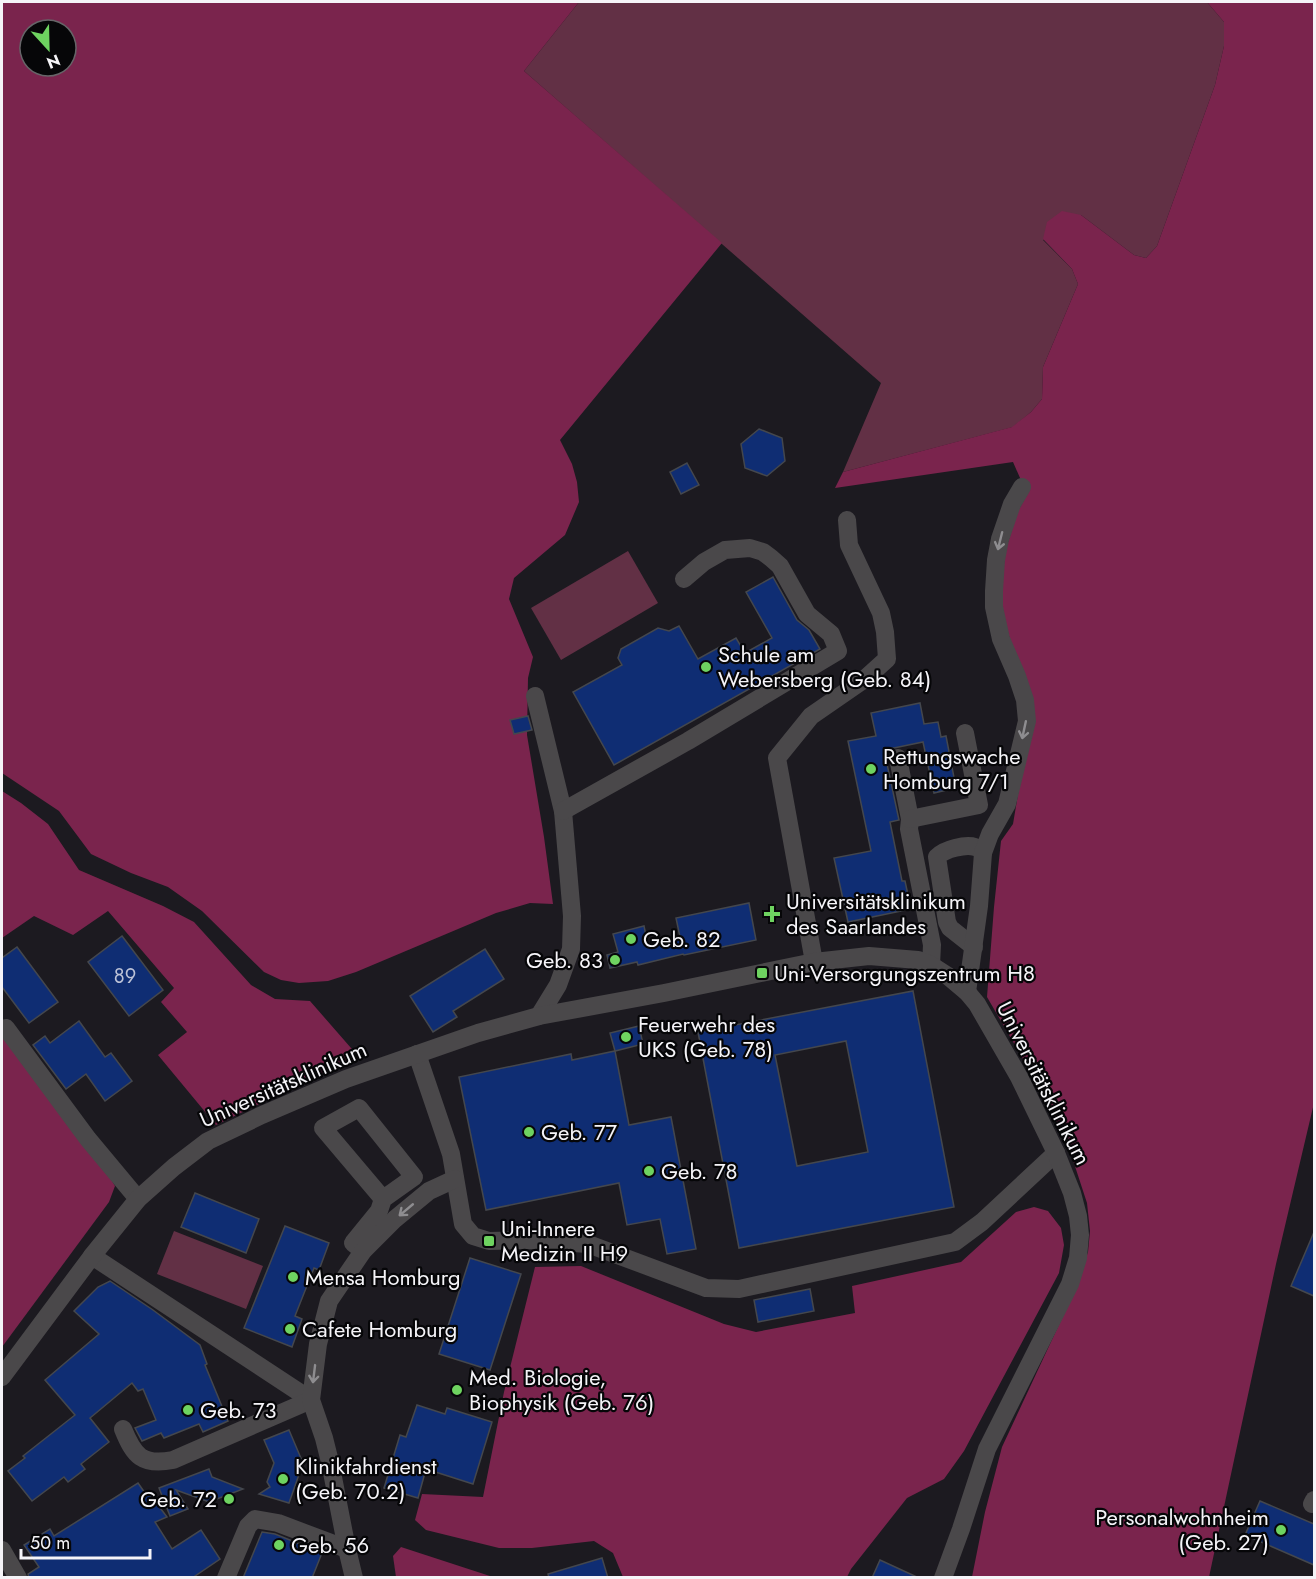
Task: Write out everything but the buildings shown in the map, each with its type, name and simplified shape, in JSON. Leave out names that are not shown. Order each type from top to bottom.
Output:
[{"type":"street","points":[[968,986],[979,906],[983,853],[990,834],[1007,804],[1027,721],[1025,700],[1000,639],[994,607],[996,560],[1000,539],[1012,504],[1022,488]]},
{"type":"street","points":[[814,962],[777,758],[811,716],[866,678],[887,659],[881,613],[849,545],[847,520]]},
{"type":"street","points":[[563,811],[687,741],[838,651],[831,634],[807,614],[780,566],[763,552],[750,548],[725,550],[704,562],[684,579]]},
{"type":"street","points":[[535,696],[563,811],[572,916],[572,949],[558,985],[539,1016]]},
{"type":"street","points":[[910,819],[978,805],[965,733]]},
{"type":"street","points":[[898,758],[910,819],[909,829],[932,945],[931,965]]},
{"type":"street","points":[[974,947],[950,928],[947,922],[937,857],[947,850],[972,846],[983,853]]},
{"type":"street","name":"Universitätsklinikum","points":[[2,1377],[92,1256],[138,1199],[208,1141],[262,1115],[346,1079],[478,1033],[539,1016],[814,962],[869,956],[918,960],[968,986],[1019,1077],[1056,1154],[1072,1193],[1080,1235],[1078,1258],[1070,1284],[987,1449],[943,1578]]},
{"type":"street","points":[[6,1028],[88,1138],[138,1199]]},
{"type":"street","points":[[417,1054],[451,1154],[463,1224],[473,1236],[489,1241],[528,1240],[588,1244],[706,1288],[739,1289],[956,1242],[982,1222],[1056,1154]]},
{"type":"street","points":[[363,1251],[353,1243],[379,1211],[383,1199],[414,1177],[359,1108],[323,1128],[383,1199]]},
{"type":"street","points":[[354,1578],[330,1462],[311,1400],[318,1344],[329,1301],[363,1251],[395,1218],[429,1191],[455,1179]]},
{"type":"street","points":[[92,1256],[311,1400]]},
{"type":"street","points":[[123,1429],[136,1454],[148,1461],[173,1460],[311,1400]]},
{"type":"street","points":[[226,1578],[248,1526],[255,1519],[278,1523],[347,1549]]},
{"type":"shaded area","points":[[2,2],[579,2],[524,71],[722,243],[560,440],[572,464],[579,502],[565,535],[514,578],[509,599],[533,657],[528,678],[527,735],[553,904],[530,903],[496,913],[356,972],[328,981],[299,983],[281,980],[264,972],[202,911],[168,887],[91,854],[59,811],[2,773]]},
{"type":"shaded area","points":[[579,2],[1207,2],[1224,22],[1224,46],[1215,85],[1157,246],[1146,258],[1134,255],[1081,215],[1043,240],[1072,269],[1078,284],[1043,367],[1042,399],[1031,412],[1013,427],[843,472],[881,383],[524,71]]},
{"type":"shaded area","points":[[1207,2],[1314,2],[1314,1103],[1276,1264],[1209,1577],[972,1577],[985,1512],[1002,1447],[1077,1286],[1088,1252],[1090,1231],[1087,1203],[1070,1151],[1044,1095],[987,997],[1001,841],[1013,824],[1029,729],[1014,654],[1002,610],[1001,587],[1006,549],[1017,513],[1027,494],[1013,462],[835,488],[843,472],[1012,427],[1031,412],[1042,399],[1043,367],[1078,284],[1072,269],[1043,239],[1047,222],[1062,211],[1081,215],[1134,255],[1146,258],[1157,246],[1215,85],[1224,46],[1224,22]]},
{"type":"shaded area","points":[[628,551],[658,603],[561,660],[531,608]]},
{"type":"shaded area","points":[[2,791],[48,824],[79,870],[163,906],[194,922],[251,985],[275,999],[310,1001],[358,1056],[216,1125],[158,1055],[187,1032],[161,1002],[174,988],[108,911],[73,935],[34,916],[2,938]]},
{"type":"shaded area","points":[[2,1024],[102,1164],[115,1186],[109,1202],[2,1347]]},
{"type":"shaded area","points":[[1034,1207],[1048,1211],[1061,1228],[1064,1245],[1059,1273],[964,1451],[944,1479],[907,1498],[847,1577],[623,1577],[613,1553],[594,1541],[532,1548],[499,1548],[426,1530],[415,1520],[422,1494],[483,1497],[504,1392],[535,1267],[581,1266],[724,1324],[756,1332],[855,1313],[852,1286],[961,1262],[1016,1212]]},
{"type":"shaded area","points":[[174,1231],[263,1266],[246,1309],[157,1274]]},
{"type":"shaded area","points":[[401,1547],[493,1577],[396,1577],[393,1556]]},
{"type":"place","name":"Schule am Webersberg (Geb. 84)","points":[[706,667]]},
{"type":"place","name":"Rettungswache Homburg 7/1","points":[[871,769]]},
{"type":"place","name":"Universitätsklinikum des Saarlandes","points":[[772,914]]},
{"type":"place","name":"Geb. 82","points":[[631,939]]},
{"type":"place","name":"Geb. 83","points":[[615,960]]},
{"type":"place","name":"Uni-Versorgungszentrum H8","points":[[762,973]]},
{"type":"place","name":"Feuerwehr des UKS (Geb. 78)","points":[[626,1037]]},
{"type":"place","name":"Geb. 77","points":[[529,1132]]},
{"type":"place","name":"Geb. 78","points":[[649,1171]]},
{"type":"place","name":"Uni-Innere Medizin II H9","points":[[489,1241]]},
{"type":"place","name":"Mensa Homburg","points":[[293,1277]]},
{"type":"place","name":"Cafete Homburg","points":[[290,1329]]},
{"type":"place","name":"Med. Biologie, Biophysik (Geb. 76)","points":[[457,1390]]},
{"type":"place","name":"Geb. 73","points":[[188,1410]]},
{"type":"place","name":"Klinikfahrdienst (Geb. 70.2)","points":[[283,1479]]},
{"type":"place","name":"Geb. 72","points":[[229,1499]]},
{"type":"place","name":"Personalwohnheim (Geb. 27)","points":[[1281,1530]]},
{"type":"place","name":"Geb. 56","points":[[279,1545]]}]
